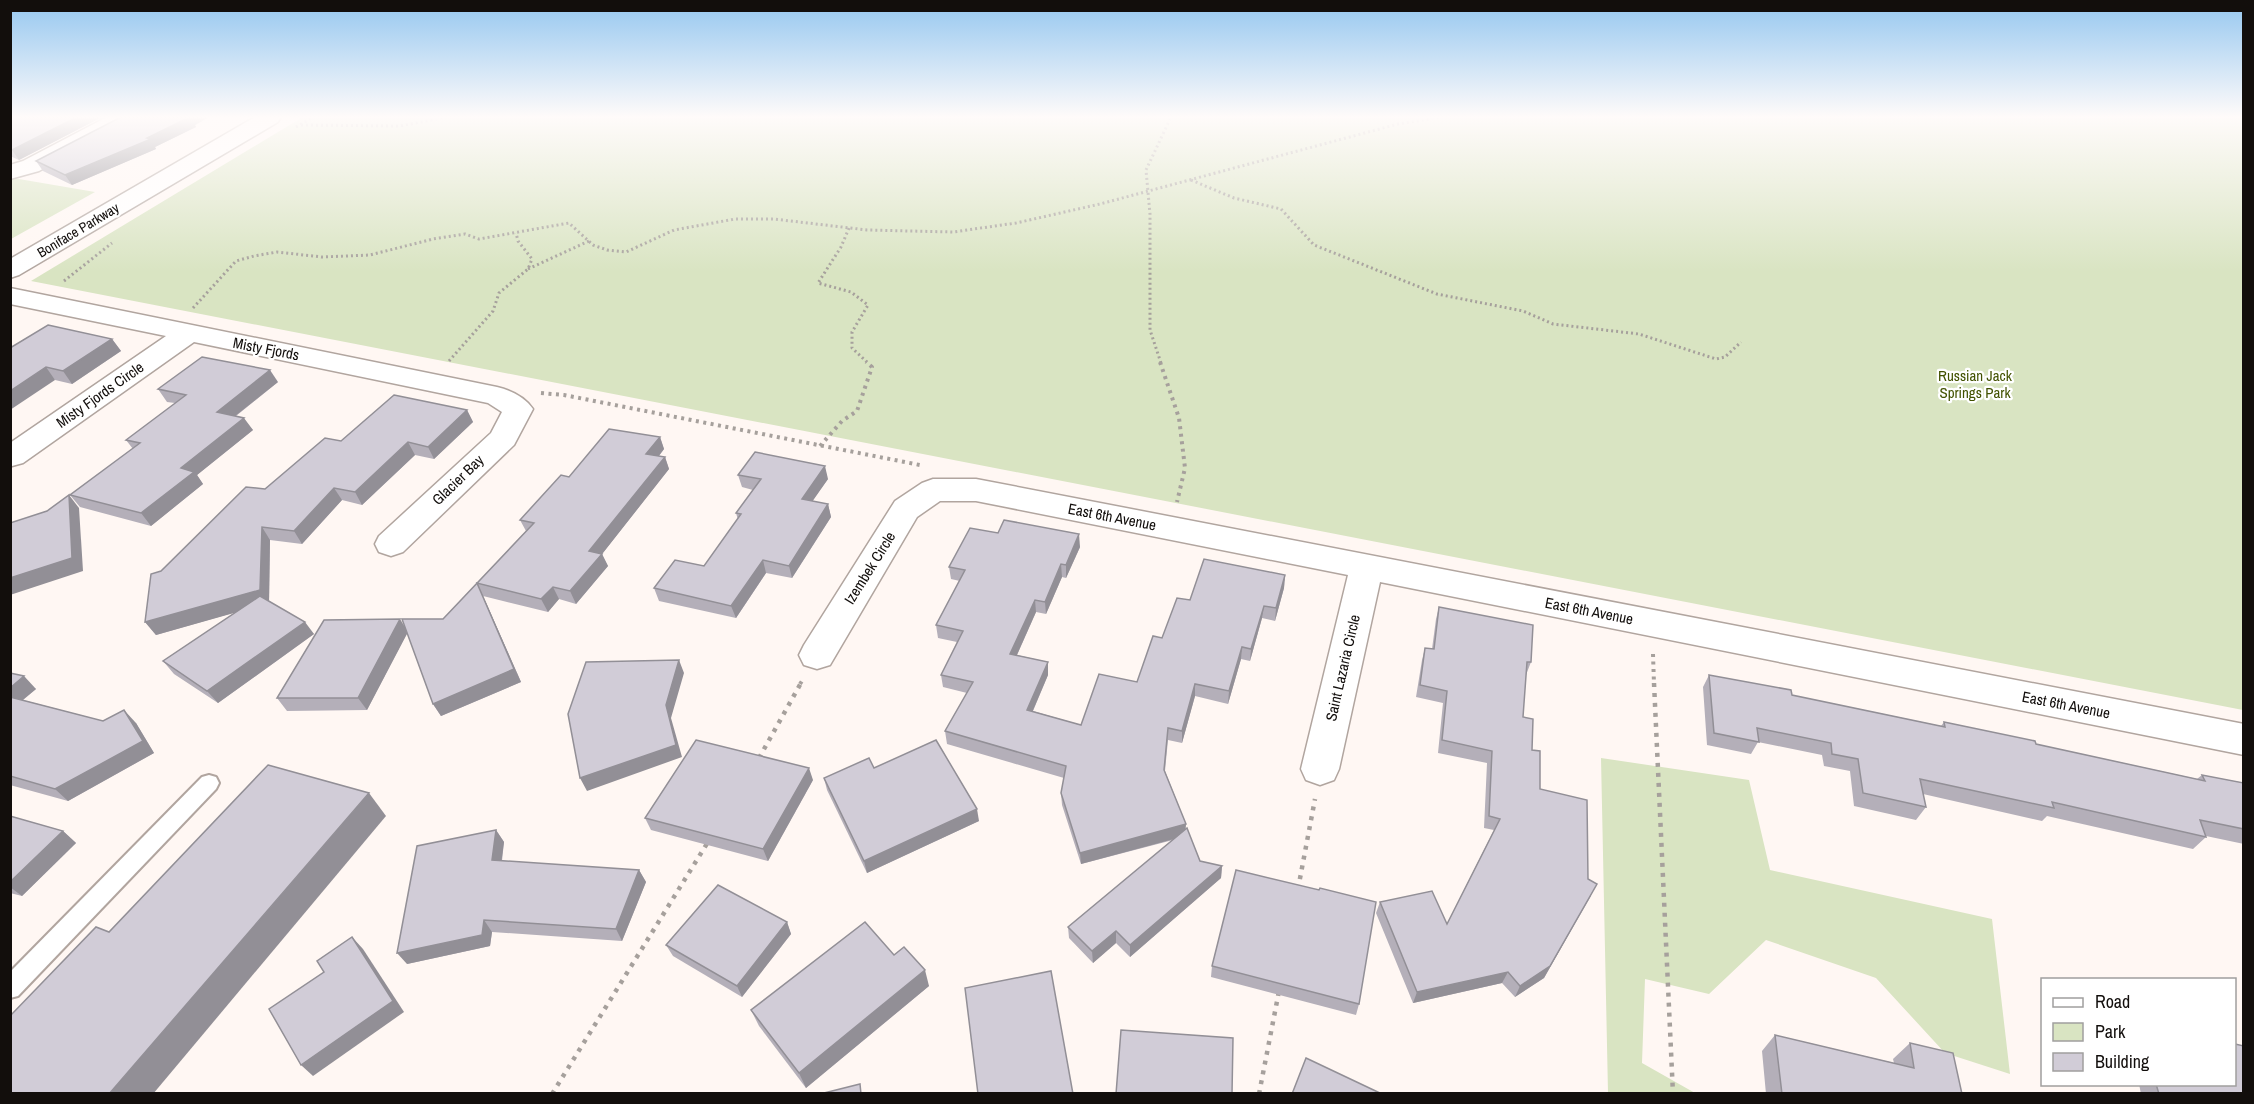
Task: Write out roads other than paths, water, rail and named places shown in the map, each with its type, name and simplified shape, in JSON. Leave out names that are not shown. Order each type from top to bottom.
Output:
[{"type":"street","name":"Boniface Parkway","points":[[10,270],[182,169]]},
{"type":"street","name":"Misty Fjords","points":[[22,298],[425,381],[507,403]]},
{"type":"street","name":"Misty Fjords Circle","points":[[12,456],[180,332]]},
{"type":"street","name":"Glacier Bay","points":[[391,544],[503,438],[507,403]]},
{"type":"street","name":"East 6th Avenue","points":[[945,490],[976,490],[2244,740]]},
{"type":"street","name":"Izembek Circle","points":[[817,655],[906,509],[945,490]]},
{"type":"street","name":"Saint Lazaria Circle","points":[[1320,769],[1366,567]]},
{"type":"lane","points":[[10,988],[209,783]]},
{"type":"park label","name":"Russian Jack Springs Park","points":[[1975,384]]}]
